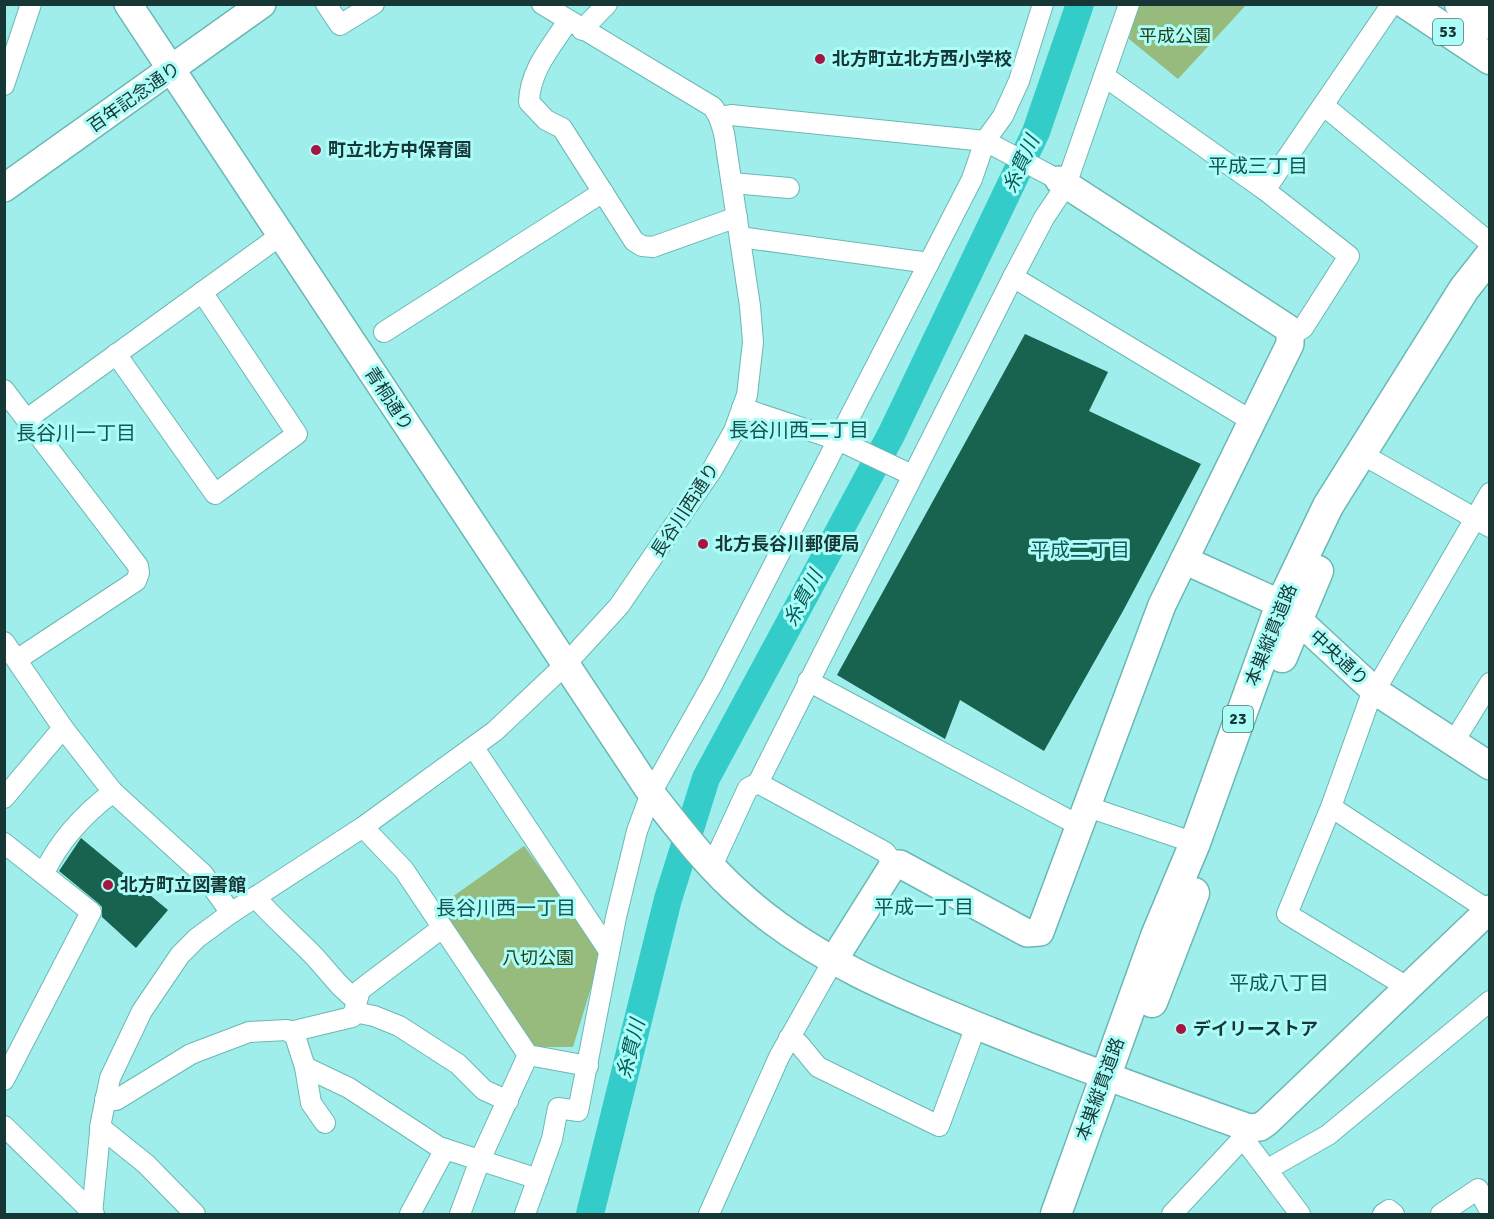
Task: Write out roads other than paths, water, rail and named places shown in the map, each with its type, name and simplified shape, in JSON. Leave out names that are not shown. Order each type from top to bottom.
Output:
[{"type":"main road","name":"53","points":[[1407,4],[1490,59]]},
{"type":"main road","name":"53","points":[[1460,4],[1490,24]]},
{"type":"main road","name":"本巣縦貫道路","points":[[1366,458],[1464,289],[1490,256]]},
{"type":"main road","name":"本巣縦貫道路","points":[[1071,1215],[1156,936],[1289,611],[1328,506],[1366,458],[1477,298],[1490,283]]},
{"type":"main road","name":"本巣縦貫道路","points":[[1056,1215],[1111,1080],[1175,946],[1261,706],[1289,611]]},
{"type":"street","points":[[4,85],[31,4]]},
{"type":"street","name":"青桐通り","points":[[128,4],[651,794],[712,866],[744,899],[833,961],[875,984],[1246,1133]]},
{"type":"street","name":"百年記念通り","points":[[6,184],[172,71],[262,4]]},
{"type":"street","points":[[326,4],[340,25],[374,4]]},
{"type":"street","points":[[542,4],[713,107],[719,117],[731,115],[987,142],[1063,183],[1286,327],[1291,335],[1290,344],[1162,605],[1042,929],[1036,934],[1027,933],[900,864],[894,864]]},
{"type":"street","points":[[607,4],[575,25],[535,71],[530,85],[529,102],[546,120],[562,128],[634,242],[642,246],[653,247],[736,216]]},
{"type":"street","points":[[525,1215],[552,1139],[558,1108],[578,1111],[609,951],[637,831],[651,794],[842,441],[972,179],[987,142],[1003,116],[1019,81],[1043,4]]},
{"type":"street","points":[[712,866],[748,788],[758,783],[908,473],[1063,183],[1129,4]]},
{"type":"street","points":[[1265,190],[1392,4]]},
{"type":"street","points":[[1104,76],[1265,190],[1349,256],[1303,328],[1291,335]]},
{"type":"street","points":[[1323,105],[1490,243]]},
{"type":"street","name":"長谷川西通り","points":[[231,913],[363,827],[474,748],[565,664],[619,606],[712,470],[734,432],[742,408],[751,374],[753,342],[732,183],[724,133],[719,117]]},
{"type":"street","points":[[732,183],[789,188]]},
{"type":"street","points":[[384,332],[603,192]]},
{"type":"street","points":[[27,419],[281,235]]},
{"type":"street","points":[[740,237],[929,262]]},
{"type":"street","points":[[1013,277],[1252,421]]},
{"type":"street","points":[[116,354],[215,494],[297,434],[201,292]]},
{"type":"street","points":[[4,390],[138,566],[139,573],[136,581],[18,659]]},
{"type":"street","points":[[742,408],[842,441],[908,473]]},
{"type":"street","points":[[1366,458],[1483,523]]},
{"type":"street","points":[[1407,987],[1287,914],[1331,807],[1368,700],[1483,523],[1490,493]]},
{"type":"street","name":"中央通り","points":[[1184,560],[1289,611],[1375,691],[1490,766]]},
{"type":"street","points":[[4,642],[18,659],[63,728],[112,792],[196,867],[231,913],[196,938],[168,970],[142,1011],[119,1057],[105,1099],[100,1127],[93,1214]]},
{"type":"street","points":[[808,681],[1084,817],[1195,843]]},
{"type":"street","points":[[1453,743],[1490,683]]},
{"type":"street","points":[[4,798],[63,728]]},
{"type":"street","points":[[474,748],[609,951]]},
{"type":"street","points":[[758,783],[885,852],[894,864]]},
{"type":"street","points":[[45,873],[52,855],[85,813],[112,792]]},
{"type":"street","points":[[1181,1211],[1246,1133],[1267,1122],[1489,909],[1331,807]]},
{"type":"street","points":[[363,827],[404,870],[528,1055],[588,1066]]},
{"type":"street","points":[[4,843],[45,873],[91,912],[4,1080]]},
{"type":"street","points":[[710,1215],[779,1057],[833,961],[894,864]]},
{"type":"street","points":[[255,897],[280,925],[309,951],[356,1006],[399,1026],[458,1064],[484,1090],[508,1101]]},
{"type":"street","points":[[105,1099],[116,1100],[191,1054],[249,1032],[290,1032],[352,1017],[360,990],[442,928]]},
{"type":"street","points":[[1268,1169],[1328,1135],[1490,1001]]},
{"type":"street","points":[[789,1038],[799,1044],[818,1066],[939,1126],[976,1026]]},
{"type":"street","points":[[290,1032],[295,1036],[305,1067],[311,1103],[325,1123]]},
{"type":"street","points":[[460,1215],[480,1160],[528,1055]]},
{"type":"street","points":[[305,1067],[349,1088],[445,1149],[538,1179]]},
{"type":"street","points":[[100,1127],[146,1164],[195,1215]]},
{"type":"street","points":[[6,1131],[93,1214]]},
{"type":"street","points":[[1246,1133],[1300,1215]]},
{"type":"street","points":[[410,1215],[445,1149]]},
{"type":"street","points":[[1441,1215],[1478,1189],[1490,1211]]},
{"type":"street","points":[[1383,1215],[1389,1210],[1394,1215]]},
{"type":"waterway","name":"糸貫川","points":[[590,1214],[668,899],[706,778],[891,435],[1036,132],[1080,4]]},
{"type":"place","name":"北方町立北方西小学校","points":[[820,59]]},
{"type":"place","name":"町立北方中保育園","points":[[316,150]]},
{"type":"place","name":"北方長谷川郵便局","points":[[703,544]]},
{"type":"place","name":"北方町立図書館","points":[[108,885]]},
{"type":"place","name":"デイリーストア","points":[[1181,1029]]},
{"type":"district","name":"平成三丁目","points":[[1258,166]]},
{"type":"district","name":"長谷川西二丁目","points":[[799,430]]},
{"type":"district","name":"長谷川一丁目","points":[[76,433]]},
{"type":"district","name":"平成二丁目","points":[[1080,550]]},
{"type":"district","name":"平成一丁目","points":[[924,907]]},
{"type":"district","name":"長谷川西一丁目","points":[[506,908]]},
{"type":"district","name":"平成八丁目","points":[[1279,983]]},
{"type":"park label","name":"平成公園","points":[[1175,36]]},
{"type":"park label","name":"八切公園","points":[[538,958]]}]
